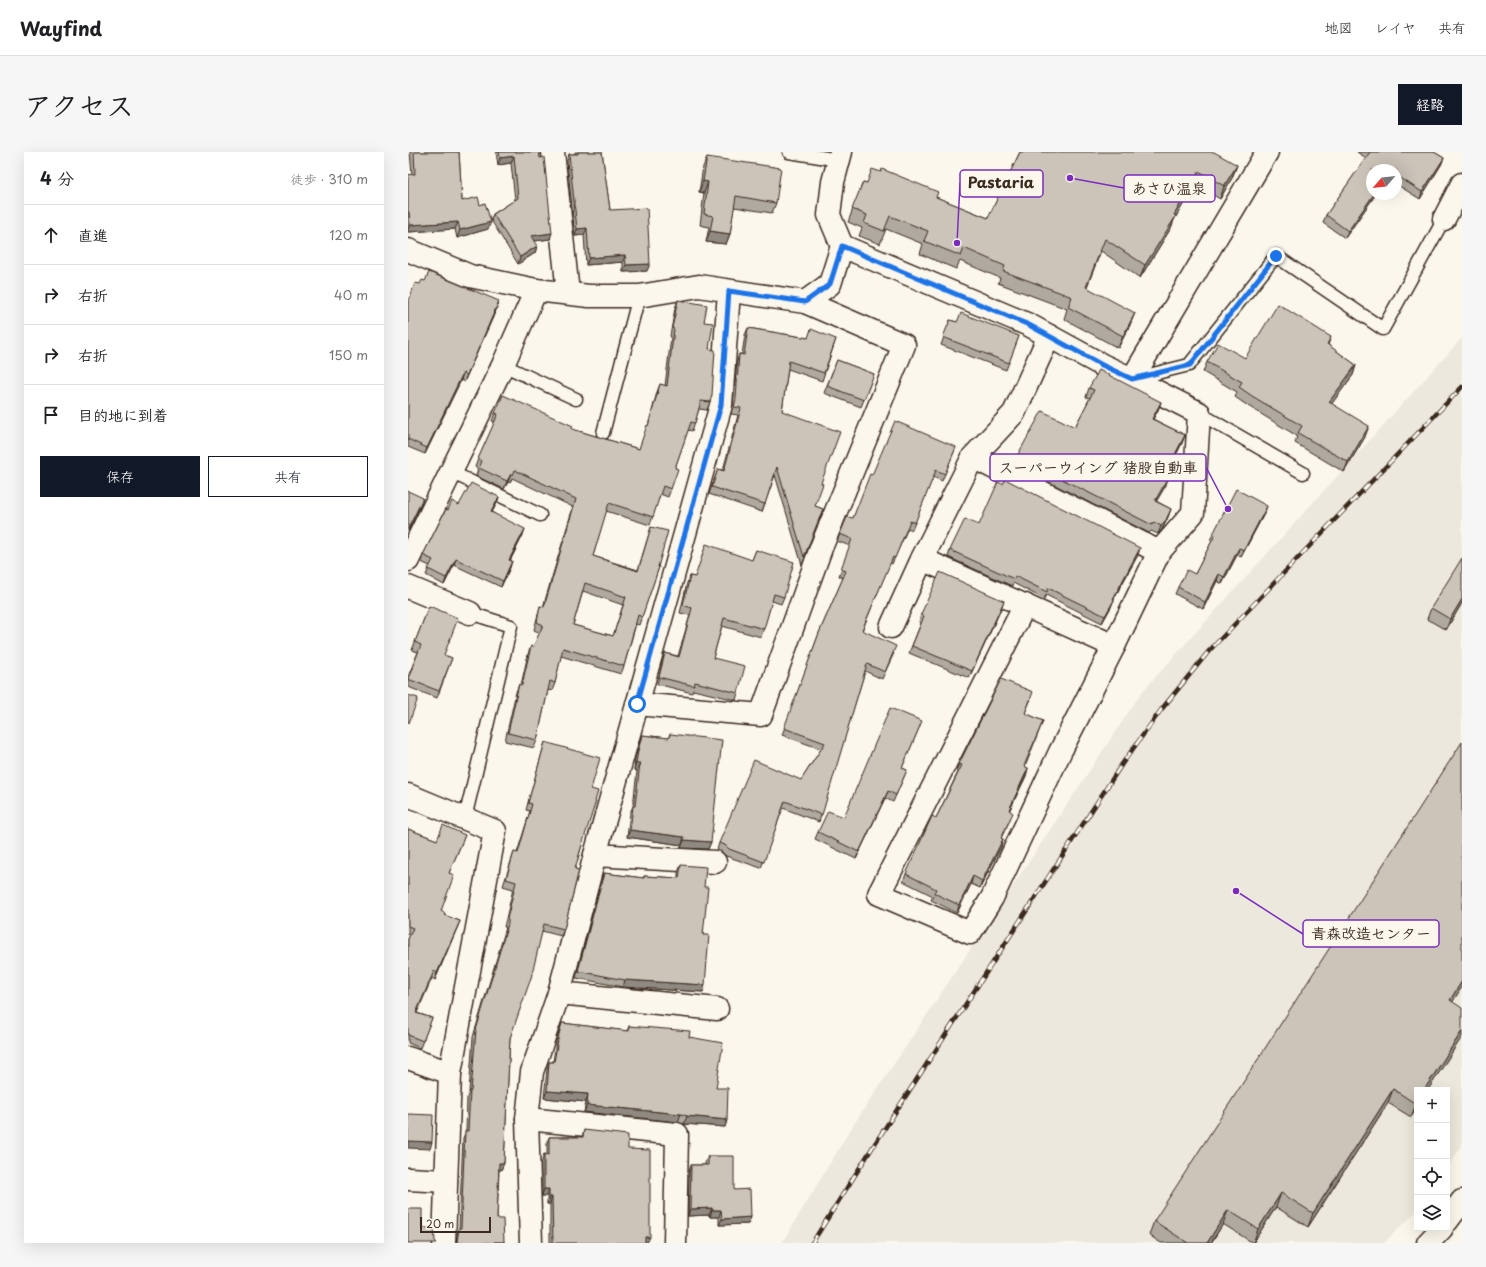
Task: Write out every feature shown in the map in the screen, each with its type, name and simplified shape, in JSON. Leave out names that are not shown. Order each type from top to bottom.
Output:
[{"type":"street","points":[[553,152],[568,293]]},
{"type":"street","points":[[1132,379],[1267,152]]},
{"type":"street","points":[[805,302],[830,284],[842,246],[828,215],[833,182],[840,156]]},
{"type":"street","points":[[1444,219],[1462,184]]},
{"type":"street","points":[[842,246],[1029,325],[1102,365],[1199,413],[1193,513],[1159,552],[1114,646],[1060,752],[992,898],[970,933],[878,894],[1025,605]]},
{"type":"street","points":[[409,253],[470,276],[536,290],[589,296],[639,296],[699,286],[805,302],[904,345],[821,548],[761,715],[637,704]]},
{"type":"street","points":[[408,560],[503,365],[536,290]]},
{"type":"street","points":[[531,1243],[527,1118],[532,1072],[560,993],[595,855],[721,405],[729,291]]},
{"type":"street","points":[[890,627],[922,558],[973,457],[1014,413],[1049,336]]},
{"type":"street","points":[[973,457],[1159,552]]},
{"type":"street","points":[[922,558],[1114,646]]},
{"type":"street","points":[[408,587],[470,613]]},
{"type":"street","points":[[408,795],[495,831],[450,1073],[444,1243]]},
{"type":"street","points":[[595,855],[715,862]]},
{"type":"street","points":[[560,993],[717,1008]]},
{"type":"street","points":[[408,1058],[450,1073]]},
{"type":"street","points":[[527,1118],[677,1134],[675,1243]]},
{"type":"street","points":[[408,1179],[446,1181]]},
{"type":"street","points":[[1450,1217],[1462,1201]]},
{"type":"street","points":[[1428,1243],[1439,1231]]},
{"type":"lane","points":[[789,152],[840,156]]},
{"type":"lane","points":[[1132,379],[1190,365],[1276,256],[1383,329],[1444,219]]},
{"type":"lane","points":[[603,433],[639,296]]},
{"type":"lane","points":[[503,365],[576,399]]},
{"type":"lane","points":[[1199,413],[1303,473]]},
{"type":"lane","points":[[451,472],[540,515]]},
{"type":"lane","points":[[465,818],[511,626],[470,613]]},
{"type":"shaded area","points":[[1462,338],[1462,1145],[1450,1164],[1450,1087],[1414,1087],[1414,1214],[1384,1243],[782,1243],[850,1130],[1142,692]]},
{"type":"building","points":[[414,152],[459,152],[462,201],[478,197],[480,205],[485,203],[491,222],[460,230],[458,222],[410,225],[408,212],[408,175],[415,174]]},
{"type":"building","points":[[499,152],[539,152],[540,158],[544,157],[552,233],[531,236],[537,246],[520,257],[493,214],[518,198],[514,156],[500,158]]},
{"type":"building","points":[[578,152],[602,152],[610,210],[647,208],[650,264],[626,265],[625,255],[589,258],[587,228],[577,229],[569,154],[578,154]]},
{"type":"building","points":[[1020,152],[1214,152],[1237,165],[1224,186],[1199,171],[1174,215],[1176,216],[1145,265],[1105,239],[1086,287],[1135,313],[1123,336],[1068,307],[1072,297],[1003,271],[1005,266],[964,248],[961,256],[924,241],[928,231],[890,216],[884,231],[864,223],[867,215],[852,209],[863,182],[867,183],[872,169],[881,172],[882,169],[938,192],[936,197],[988,218]]},
{"type":"building","points":[[1370,152],[1434,152],[1444,158],[1422,192],[1402,179],[1402,164],[1366,164],[1366,200],[1370,200],[1348,231],[1326,215]]},
{"type":"building","points":[[707,157],[781,168],[776,203],[736,196],[730,234],[710,231],[713,216],[704,214],[708,182],[703,181]]},
{"type":"building","points":[[429,272],[499,301],[467,375],[463,373],[427,448],[408,439],[408,303],[415,283],[420,284],[422,280],[425,281]]},
{"type":"building","points":[[678,300],[707,305],[704,322],[713,323],[709,349],[715,350],[712,395],[710,402],[701,401],[695,423],[691,422],[675,468],[678,469],[671,489],[663,486],[653,517],[609,503],[593,556],[638,571],[651,527],[668,531],[659,567],[642,617],[638,615],[624,666],[563,648],[555,683],[550,681],[537,740],[508,733],[519,684],[522,685],[531,646],[533,647],[543,625],[537,622],[540,606],[544,607],[576,499],[515,470],[513,475],[511,474],[507,481],[479,468],[482,461],[478,459],[498,414],[495,413],[503,395],[573,426],[572,429],[639,449],[647,425],[648,426],[660,384],[667,386],[674,329],[672,328]],"holes":[[[585,583],[626,597],[613,636],[573,625]]]},
{"type":"building","points":[[1278,304],[1331,337],[1327,344],[1356,365],[1329,402],[1369,426],[1348,462],[1298,433],[1302,426],[1252,396],[1239,387],[1242,382],[1207,362],[1218,343],[1245,358]]},
{"type":"building","points":[[961,313],[1019,336],[1009,363],[943,337],[950,320],[957,322]]},
{"type":"building","points":[[748,328],[808,338],[811,329],[836,339],[824,373],[789,361],[782,411],[840,432],[821,483],[823,484],[815,506],[823,509],[804,557],[777,467],[765,504],[712,487],[718,469],[724,471],[741,408],[734,407],[736,399],[739,354],[744,355]]},
{"type":"building","points":[[837,360],[874,374],[864,400],[827,386]]},
{"type":"building","points":[[1099,370],[1161,402],[1152,419],[1185,435],[1165,474],[1169,476],[1155,501],[1171,509],[1165,522],[1161,526],[1154,522],[1152,525],[1017,456],[1042,411],[1075,427],[1094,390],[1089,388]]},
{"type":"building","points":[[895,421],[956,447],[945,474],[936,470],[915,523],[910,521],[862,630],[896,646],[885,672],[867,664],[822,815],[785,801],[764,862],[729,849],[725,845],[719,843],[754,760],[801,780],[825,743],[784,728],[819,633],[846,571],[841,569],[852,539],[840,534],[847,517],[853,518],[870,474],[872,475]]},
{"type":"building","points":[[1005,479],[1140,548],[1105,616],[1048,588],[1047,592],[1015,576],[1014,579],[950,550],[965,519],[979,525],[998,482],[1003,484]]},
{"type":"building","points":[[471,483],[499,497],[491,512],[525,529],[509,560],[512,561],[503,581],[456,559],[446,578],[428,569],[433,560],[423,555],[446,509],[448,510],[452,501],[459,505]]},
{"type":"building","points":[[1236,489],[1267,506],[1244,550],[1239,548],[1224,577],[1219,574],[1205,602],[1178,587],[1187,570],[1195,574]]},
{"type":"building","points":[[408,491],[423,498],[408,529]]},
{"type":"building","points":[[706,544],[752,560],[756,550],[794,562],[784,597],[774,594],[764,629],[724,618],[713,658],[745,666],[738,693],[695,682],[694,686],[659,677],[665,653],[679,657],[692,608],[683,605],[690,576],[695,577]]},
{"type":"building","points":[[1462,558],[1462,599],[1450,619],[1431,608]]},
{"type":"building","points":[[940,572],[1004,601],[972,671],[912,646],[924,616],[921,614]]},
{"type":"building","points":[[429,606],[458,618],[444,655],[452,658],[439,691],[408,679],[421,645],[415,642]]},
{"type":"building","points":[[1001,679],[1033,692],[1025,713],[1043,721],[1024,766],[1028,768],[1009,810],[1013,813],[1001,838],[1003,839],[982,881],[973,876],[959,905],[934,893],[936,889],[906,874],[932,816],[936,818],[962,765],[959,764]]},
{"type":"building","points":[[408,695],[418,698],[409,723],[408,722]]},
{"type":"building","points":[[890,708],[922,721],[902,768],[907,770],[896,795],[888,791],[859,852],[818,832],[828,811],[844,817]]},
{"type":"building","points":[[670,734],[722,740],[711,842],[684,840],[684,837],[630,830],[633,806],[635,806],[640,763],[636,763],[642,735],[669,738]]},
{"type":"building","points":[[545,742],[600,758],[591,789],[598,791],[575,869],[579,870],[564,929],[544,924],[531,978],[510,1038],[504,1163],[499,1163],[497,1219],[503,1219],[504,1242],[456,1243],[459,1228],[461,1228],[465,1131],[468,1131],[476,1030],[508,924],[507,919],[516,882],[506,879],[514,852],[518,853],[532,804],[528,803]]},
{"type":"building","points":[[1462,742],[1462,981],[1450,1000],[1462,1008],[1462,1031],[1426,1087],[1414,1087],[1414,1103],[1393,1089],[1313,1213],[1281,1193],[1258,1229],[1228,1210],[1207,1243],[1188,1243],[1154,1221]]},
{"type":"building","points":[[443,825],[465,835],[449,873],[454,875],[441,911],[445,913],[444,915],[460,921],[437,973],[434,971],[416,1013],[432,1018],[423,1041],[408,1035],[408,939],[413,928],[408,926],[408,829],[437,840]]},
{"type":"building","points":[[681,865],[706,867],[704,887],[708,887],[703,935],[709,935],[705,985],[625,980],[578,971],[604,873],[644,878],[644,876],[679,878]]},
{"type":"building","points":[[562,1023],[629,1031],[629,1026],[690,1031],[689,1037],[723,1043],[716,1088],[728,1088],[727,1120],[587,1105],[588,1094],[547,1091],[549,1062],[554,1062]]},
{"type":"building","points":[[408,1114],[433,1115],[432,1142],[408,1141]]},
{"type":"building","points":[[584,1130],[628,1135],[628,1149],[650,1150],[650,1237],[645,1237],[645,1243],[553,1243],[552,1197],[549,1197],[549,1189],[544,1189],[544,1154],[549,1155],[549,1137],[583,1137]]},
{"type":"building","points":[[708,1156],[734,1156],[734,1190],[750,1189],[751,1217],[722,1219],[721,1210],[712,1210],[712,1208],[690,1209],[691,1165],[708,1165]]},
{"type":"building","points":[[408,1209],[422,1209],[422,1228],[434,1228],[435,1241],[437,1243],[408,1243]]},
{"type":"railway","points":[[812,1243],[1122,764],[1161,710],[1209,651],[1462,387]]},
{"type":"place","name":"あさひ温泉","points":[[1070,178]]},
{"type":"place","name":"Pastaria","points":[[957,243]]},
{"type":"place","name":"スーパーウイング 猪股自動車","points":[[1228,509]]},
{"type":"place","name":"青森改造センター","points":[[1236,891]]},
{"type":"route","points":[[637,704],[721,405],[729,291],[805,302],[830,284],[842,246],[1029,325],[1102,365],[1132,379],[1190,365],[1276,256]]}]
